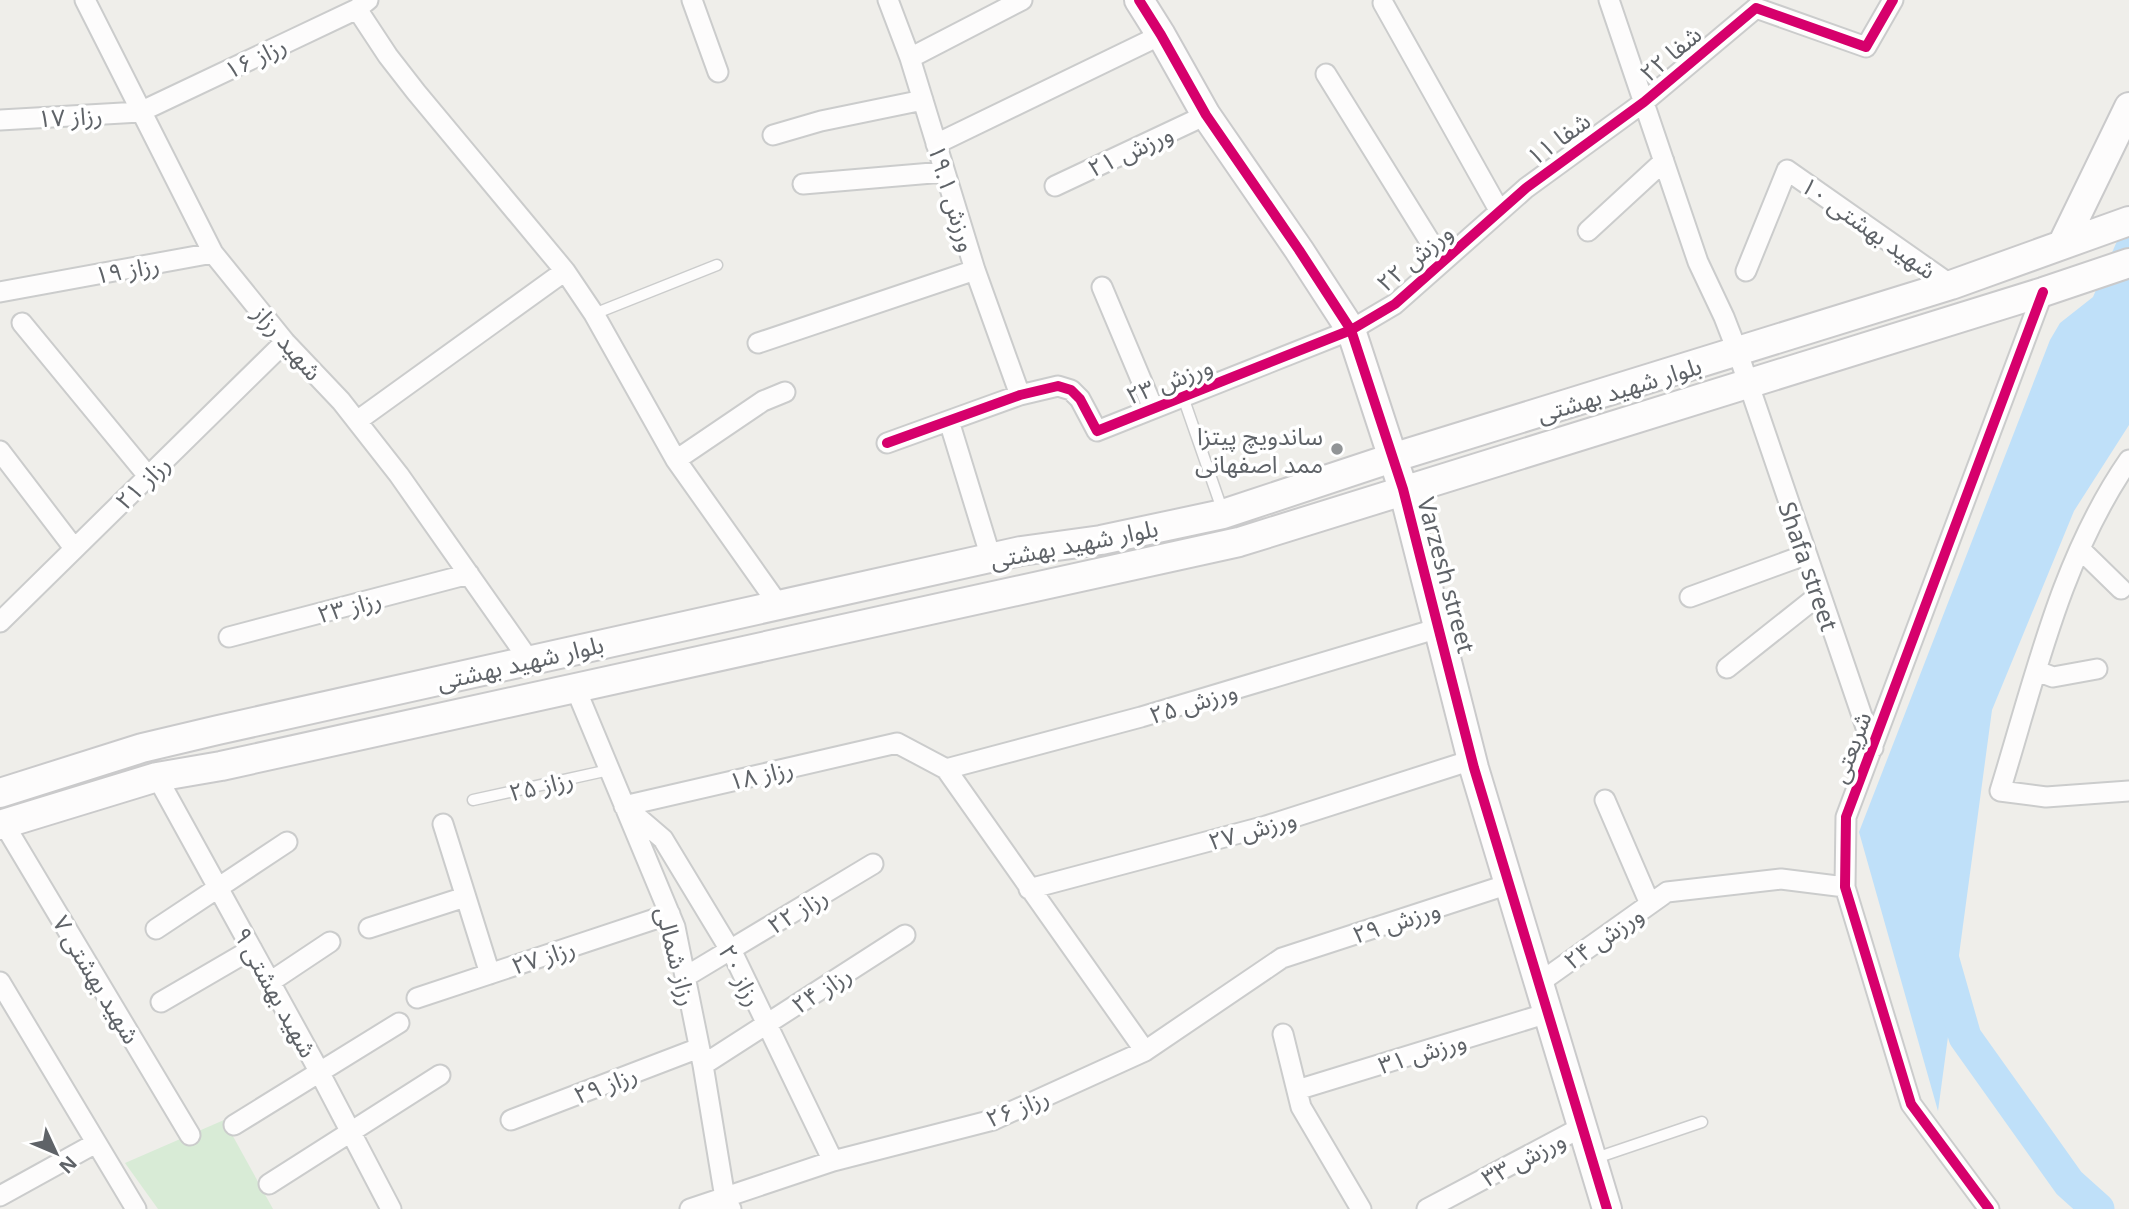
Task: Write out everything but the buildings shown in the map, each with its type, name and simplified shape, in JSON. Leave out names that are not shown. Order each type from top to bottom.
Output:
[{"type":"main road","name":"Varzesh street","points":[[1139,0],[1206,115],[1351,330],[1403,489],[1472,760],[1607,1209]]},
{"type":"main road","points":[[2062,245],[2129,107]]},
{"type":"main road","name":"بلوار شهید بهشتی","points":[[0,793],[142,748],[778,604],[991,558],[1101,540],[1223,514],[1392,458],[1951,285],[2118,225]]},
{"type":"main road","name":"بلوار شهید بهشتی","points":[[2,825],[157,777],[221,766],[1239,542],[2043,292],[2129,262]]},
{"type":"main road","points":[[729,615],[736,651]]},
{"type":"street","name":"شهید رزاز","points":[[85,0],[214,253],[285,342],[341,401],[399,475],[529,660]]},
{"type":"street","points":[[691,0],[718,72]]},
{"type":"street","name":"ورزش ۱۹.۱","points":[[888,0],[910,58],[975,270],[1020,395]]},
{"type":"street","points":[[910,58],[1022,0]]},
{"type":"street","points":[[1609,0],[1698,262],[1738,353]]},
{"type":"street","name":"شفا ۲۲","points":[[1644,102],[1756,8],[1866,47],[1893,0]]},
{"type":"street","points":[[1383,3],[1499,210]]},
{"type":"street","name":"رزاز ۱۶","points":[[140,112],[363,4]]},
{"type":"street","points":[[363,4],[388,56],[565,271],[594,314],[676,460],[778,604]]},
{"type":"street","points":[[936,144],[1161,35]]},
{"type":"street","points":[[1326,74],[1442,261]]},
{"type":"street","points":[[773,135],[821,121],[923,100]]},
{"type":"street","name":"شفا ۱۱","points":[[1499,210],[1644,102]]},
{"type":"street","name":"رزاز ۱۷","points":[[0,120],[140,112]]},
{"type":"street","name":"ورزش ۲۱","points":[[1055,186],[1206,115]]},
{"type":"street","points":[[1588,231],[1664,161]]},
{"type":"street","name":"شهید بهشتی ۱۰","points":[[1746,271],[1787,170],[1951,285]]},
{"type":"street","points":[[803,184],[944,172]]},
{"type":"street","name":"ورزش ۲۲","points":[[1351,330],[1395,304],[1499,210]]},
{"type":"street","name":"رزاز ۱۹","points":[[0,292],[214,253]]},
{"type":"street","points":[[758,343],[975,270]]},
{"type":"street","points":[[356,421],[565,271]]},
{"type":"street","points":[[1102,287],[1153,408]]},
{"type":"street","name":"شریعتی","points":[[1989,1209],[1911,1104],[1845,887],[1846,817],[2043,292]]},
{"type":"street","points":[[22,323],[148,476]]},
{"type":"street","name":"ورزش ۲۳","points":[[1020,395],[1058,386],[1071,390],[1080,399],[1097,431],[1351,330]]},
{"type":"street","name":"رزاز ۲۱","points":[[2,618],[285,342]]},
{"type":"street","name":"Shafa street","points":[[1738,353],[1873,748]]},
{"type":"street","points":[[676,460],[763,401],[785,392]]},
{"type":"street","points":[[887,443],[1020,395]]},
{"type":"street","points":[[949,421],[991,558]]},
{"type":"street","points":[[0,451],[74,548]]},
{"type":"street","points":[[2129,460],[2107,491],[2062,587],[2000,791],[2046,797],[2129,791]]},
{"type":"street","points":[[2080,549],[2121,589]]},
{"type":"street","points":[[1690,597],[1805,555]]},
{"type":"street","name":"رزاز ۲۳","points":[[229,637],[468,574]]},
{"type":"street","points":[[1727,667],[1819,595]]},
{"type":"street","name":"ورزش ۲۵","points":[[946,769],[1141,718],[1439,628]]},
{"type":"street","points":[[2037,671],[2053,677],[2097,668]]},
{"type":"street","name":"رزاز شمالی","points":[[575,687],[675,927],[728,1204]]},
{"type":"street","name":"رزاز ۱۸","points":[[624,806],[897,743],[946,769]]},
{"type":"street","name":"ورزش ۲۷","points":[[1029,889],[1266,826],[1472,760]]},
{"type":"street","points":[[946,769],[1145,1051]]},
{"type":"street","name":"شهید بهشتی ۹","points":[[157,777],[320,1072],[391,1209]]},
{"type":"street","points":[[1605,800],[1650,904]]},
{"type":"street","name":"رزاز ۲۰","points":[[624,806],[663,839],[730,950],[833,1161]]},
{"type":"street","points":[[443,824],[490,974]]},
{"type":"street","name":"شهید بهشتی ۷","points":[[2,825],[190,1135]]},
{"type":"street","points":[[156,929],[287,842]]},
{"type":"street","name":"رزاز ۲۲","points":[[685,977],[873,864]]},
{"type":"street","name":"ورزش ۲۴","points":[[1539,983],[1667,892],[1781,879],[1845,887]]},
{"type":"street","name":"ورزش ۲۹","points":[[1282,958],[1510,884]]},
{"type":"street","points":[[369,928],[465,897]]},
{"type":"street","name":"رزاز ۲۷","points":[[417,998],[670,914]]},
{"type":"street","name":"رزاز ۲۴","points":[[701,1056],[766,1024],[905,935]]},
{"type":"street","points":[[270,982],[330,942]]},
{"type":"street","points":[[161,1002],[252,949]]},
{"type":"street","name":"رزاز ۲۶","points":[[690,1209],[728,1204],[833,1161],[993,1120],[1145,1051],[1282,958]]},
{"type":"street","points":[[0,982],[136,1209]]},
{"type":"street","name":"ورزش ۳۱","points":[[1297,1090],[1548,1013]]},
{"type":"street","points":[[234,1125],[399,1023]]},
{"type":"street","points":[[1283,1034],[1301,1107],[1361,1209]]},
{"type":"street","name":"رزاز ۲۹","points":[[511,1120],[701,1056]]},
{"type":"street","points":[[269,1184],[440,1074]]},
{"type":"street","name":"ورزش ۳۳","points":[[1427,1209],[1582,1127]]},
{"type":"street","points":[[0,1196],[96,1143]]},
{"type":"lane","points":[[594,314],[717,265]]},
{"type":"lane","points":[[1183,397],[1223,514]]},
{"type":"lane","name":"رزاز ۲۵","points":[[473,800],[609,769]]},
{"type":"lane","points":[[1592,1159],[1702,1122]]},
{"type":"green space","points":[[224,1120],[273,1209],[158,1209],[125,1163]]},
{"type":"water","points":[[2129,213],[2129,425],[2074,511],[1992,710],[1938,1111],[1859,832],[2050,340],[2060,323],[2093,297]]},
{"type":"waterway","points":[[1941,953],[1965,1037],[2069,1183],[2098,1209]]},
{"type":"cycle path","points":[[1139,0],[1206,115],[1351,330],[1403,489],[1474,768],[1607,1209]]},
{"type":"cycle path","points":[[887,443],[1020,395],[1058,386],[1071,390],[1080,399],[1097,431],[1351,330],[1395,304],[1526,188],[1644,102],[1756,8],[1866,47],[1893,0]]},
{"type":"cycle path","points":[[1989,1209],[1911,1104],[1845,887],[1846,817],[2043,292]]},
{"type":"place","name":"ساندویچ پیتزا ممد اصفهانی","points":[[1337,449]]}]
